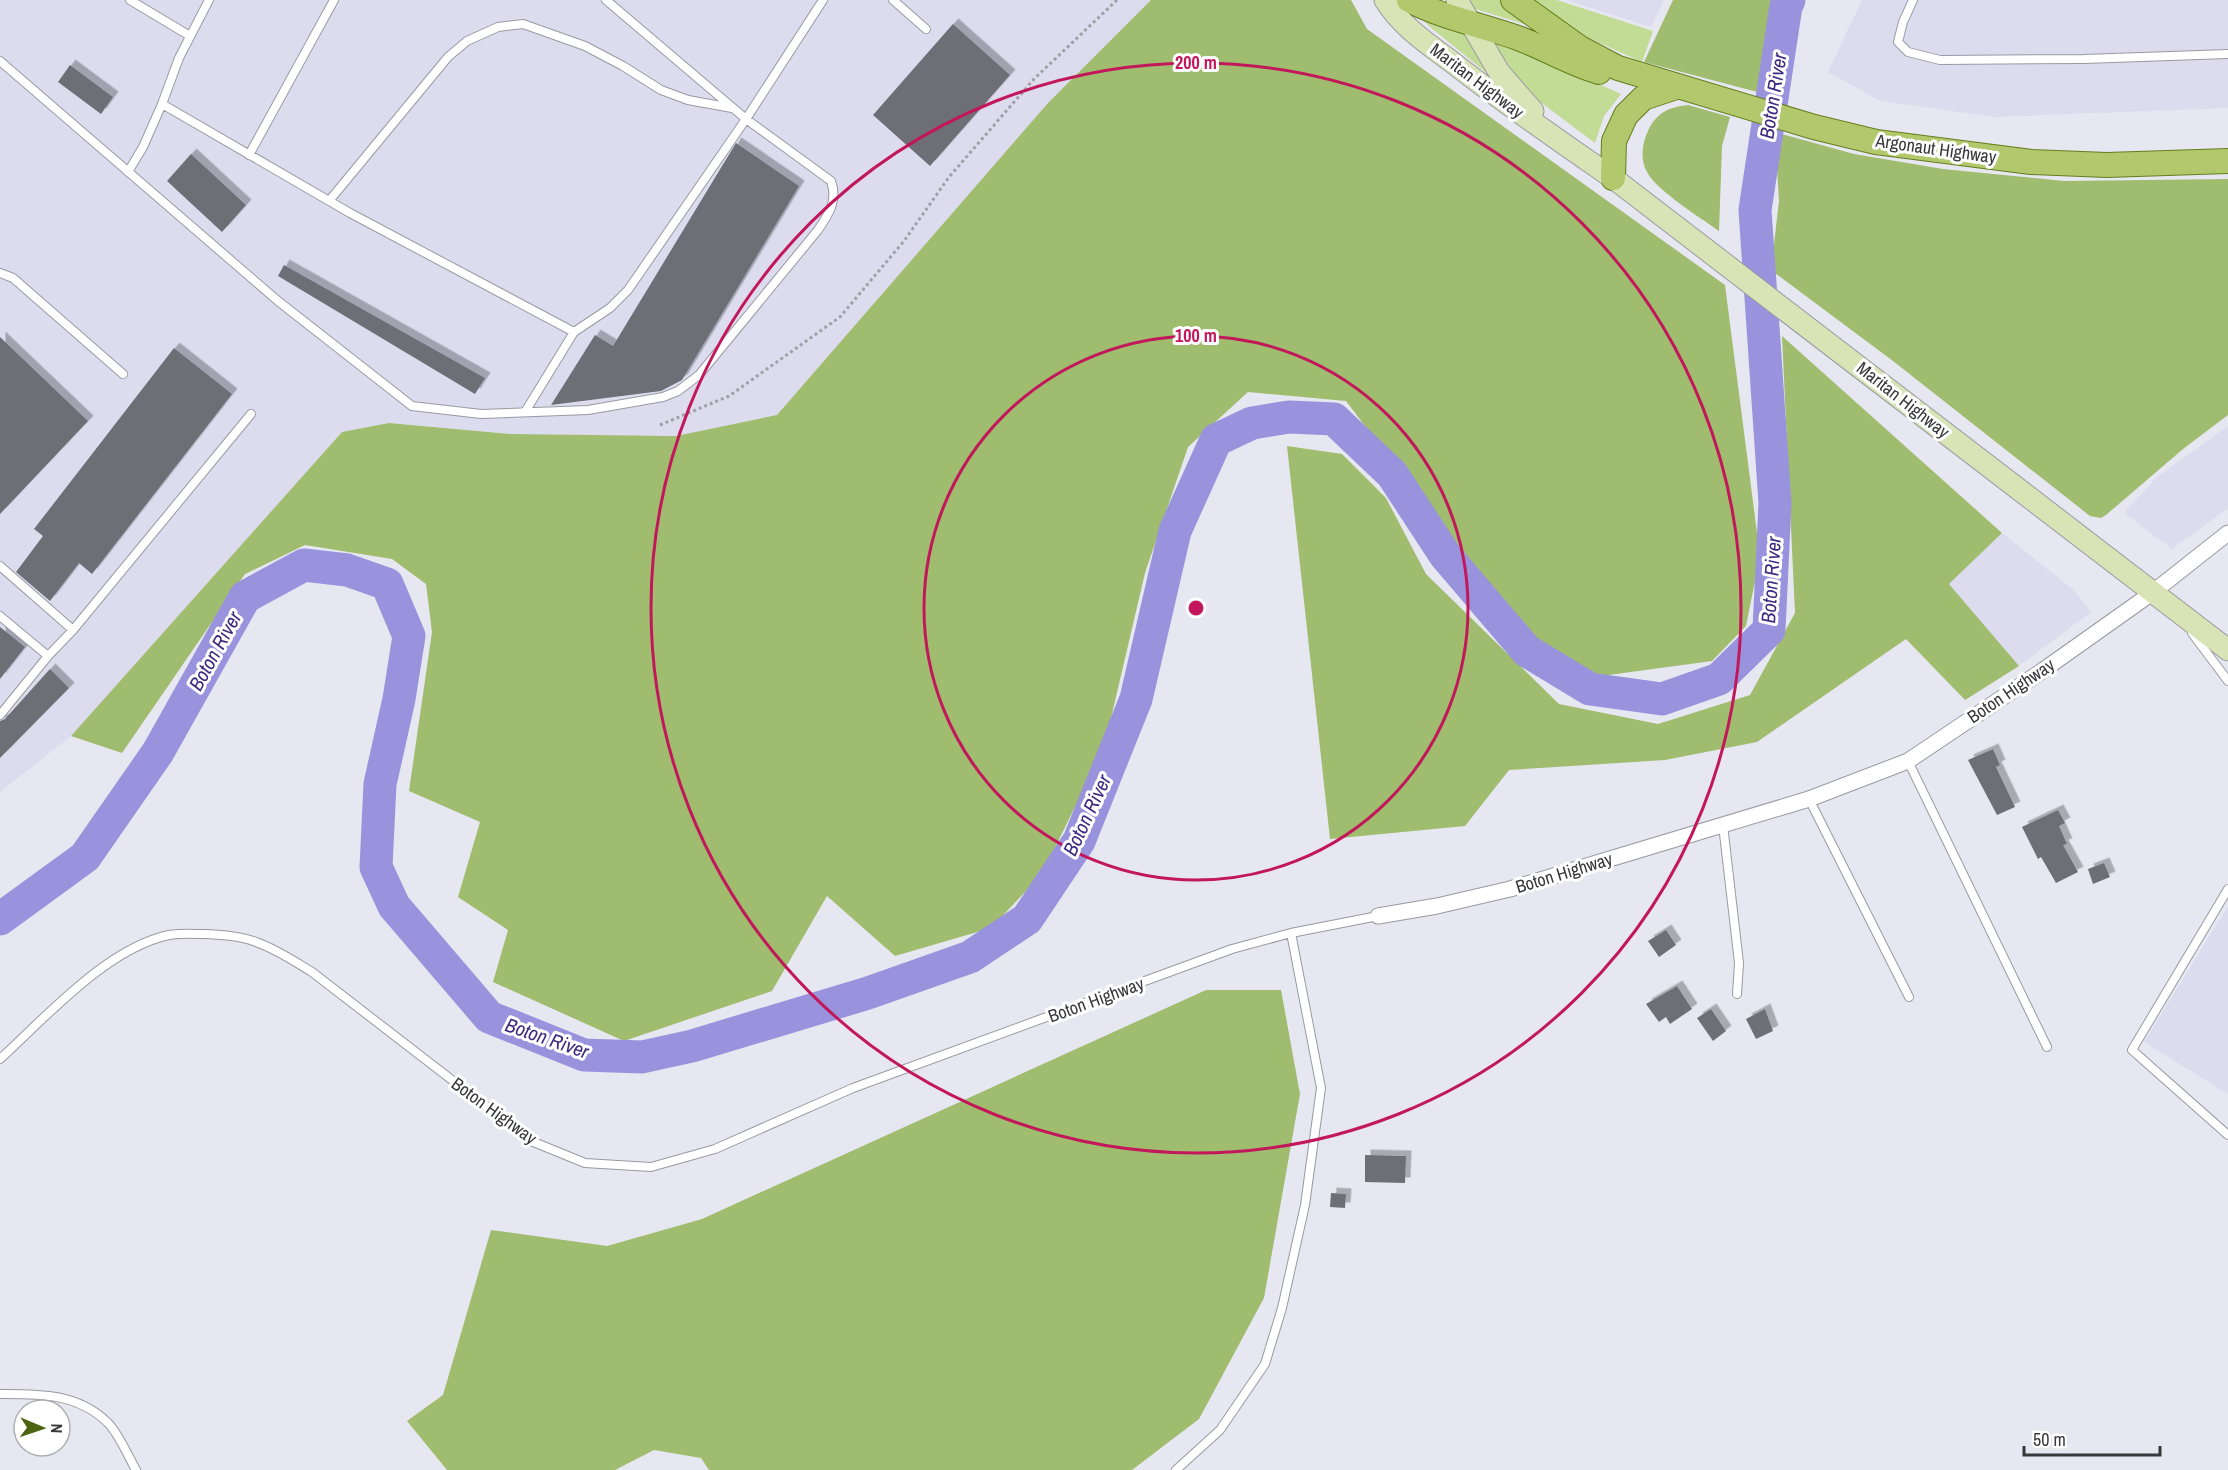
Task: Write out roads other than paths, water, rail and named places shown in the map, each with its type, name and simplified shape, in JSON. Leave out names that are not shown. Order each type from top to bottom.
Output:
[{"type":"main road","name":"Maritan Highway","points":[[1385,0],[1415,34],[1541,130],[1613,178],[2228,650]]},
{"type":"main road","name":"Argonaut Highway","points":[[1409,0],[1442,15],[1534,44],[1587,68],[1620,76],[1652,79]]},
{"type":"main road","name":"Maritan Highway","points":[[1457,0],[1499,72],[1520,98],[1577,153]]},
{"type":"main road","name":"Argonaut Highway","points":[[1513,0],[1581,48],[1618,68],[1814,127],[1876,142],[2031,162],[2108,165],[2228,161]]},
{"type":"main road","points":[[1613,178],[1614,141],[1626,115],[1643,98],[1676,87]]},
{"type":"street","name":"Boton Highway","points":[[1378,916],[1437,906],[1510,889],[1809,799],[1908,761],[2152,592],[2228,533]]},
{"type":"lane","points":[[130,0],[190,36]]},
{"type":"lane","points":[[128,172],[162,104],[179,58],[209,0]]},
{"type":"lane","points":[[249,155],[334,0]]},
{"type":"lane","points":[[0,61],[278,301],[412,406],[481,414],[588,410],[663,397],[678,391],[699,375],[818,230],[829,213],[835,193],[831,181],[746,119],[606,0]]},
{"type":"lane","points":[[525,412],[574,332],[610,308],[628,290],[746,119],[823,0]]},
{"type":"lane","points":[[893,0],[926,29]]},
{"type":"lane","points":[[1913,0],[1903,22],[1898,42],[1908,52],[1940,60],[2084,59],[2228,54]]},
{"type":"lane","points":[[329,201],[448,57],[467,41],[498,27],[523,24],[550,33],[585,46],[661,90],[688,100],[734,108]]},
{"type":"lane","points":[[162,104],[329,201],[574,332]]},
{"type":"lane","points":[[0,273],[13,278],[123,374]]},
{"type":"lane","points":[[0,715],[251,414]]},
{"type":"lane","points":[[0,566],[73,630]]},
{"type":"lane","points":[[2175,610],[2228,681]]},
{"type":"lane","points":[[0,616],[48,656]]},
{"type":"lane","points":[[1908,761],[2047,1047]]},
{"type":"lane","points":[[1809,799],[1909,997]]},
{"type":"lane","points":[[1723,825],[1739,963],[1737,994]]},
{"type":"lane","points":[[2228,889],[2132,1050],[2228,1135]]},
{"type":"lane","name":"Boton Highway","points":[[0,1059],[91,975],[116,959],[140,946],[169,936],[226,935],[254,941],[280,952],[312,972],[531,1141],[585,1163],[651,1167],[715,1149],[853,1088],[1222,953],[1291,933],[1378,916]]},
{"type":"lane","points":[[1176,1470],[1220,1430],[1265,1364],[1282,1308],[1305,1205],[1321,1088],[1291,933]]},
{"type":"lane","points":[[0,1394],[39,1393],[81,1403],[108,1422],[136,1470]]},
{"type":"waterway","name":"Boton River","points":[[0,919],[85,857],[158,752],[245,597],[304,565],[347,570],[387,584],[409,636],[399,699],[380,784],[376,867],[394,906],[489,1017],[584,1055],[642,1057],[692,1046],[868,993],[970,957],[1027,919],[1079,841],[1136,699],[1175,531],[1216,440],[1252,423],[1289,417],[1334,419],[1392,474],[1445,555],[1527,651],[1590,689],[1662,699],[1719,679],[1769,630],[1775,503],[1755,210],[1786,6],[1789,0]]}]
